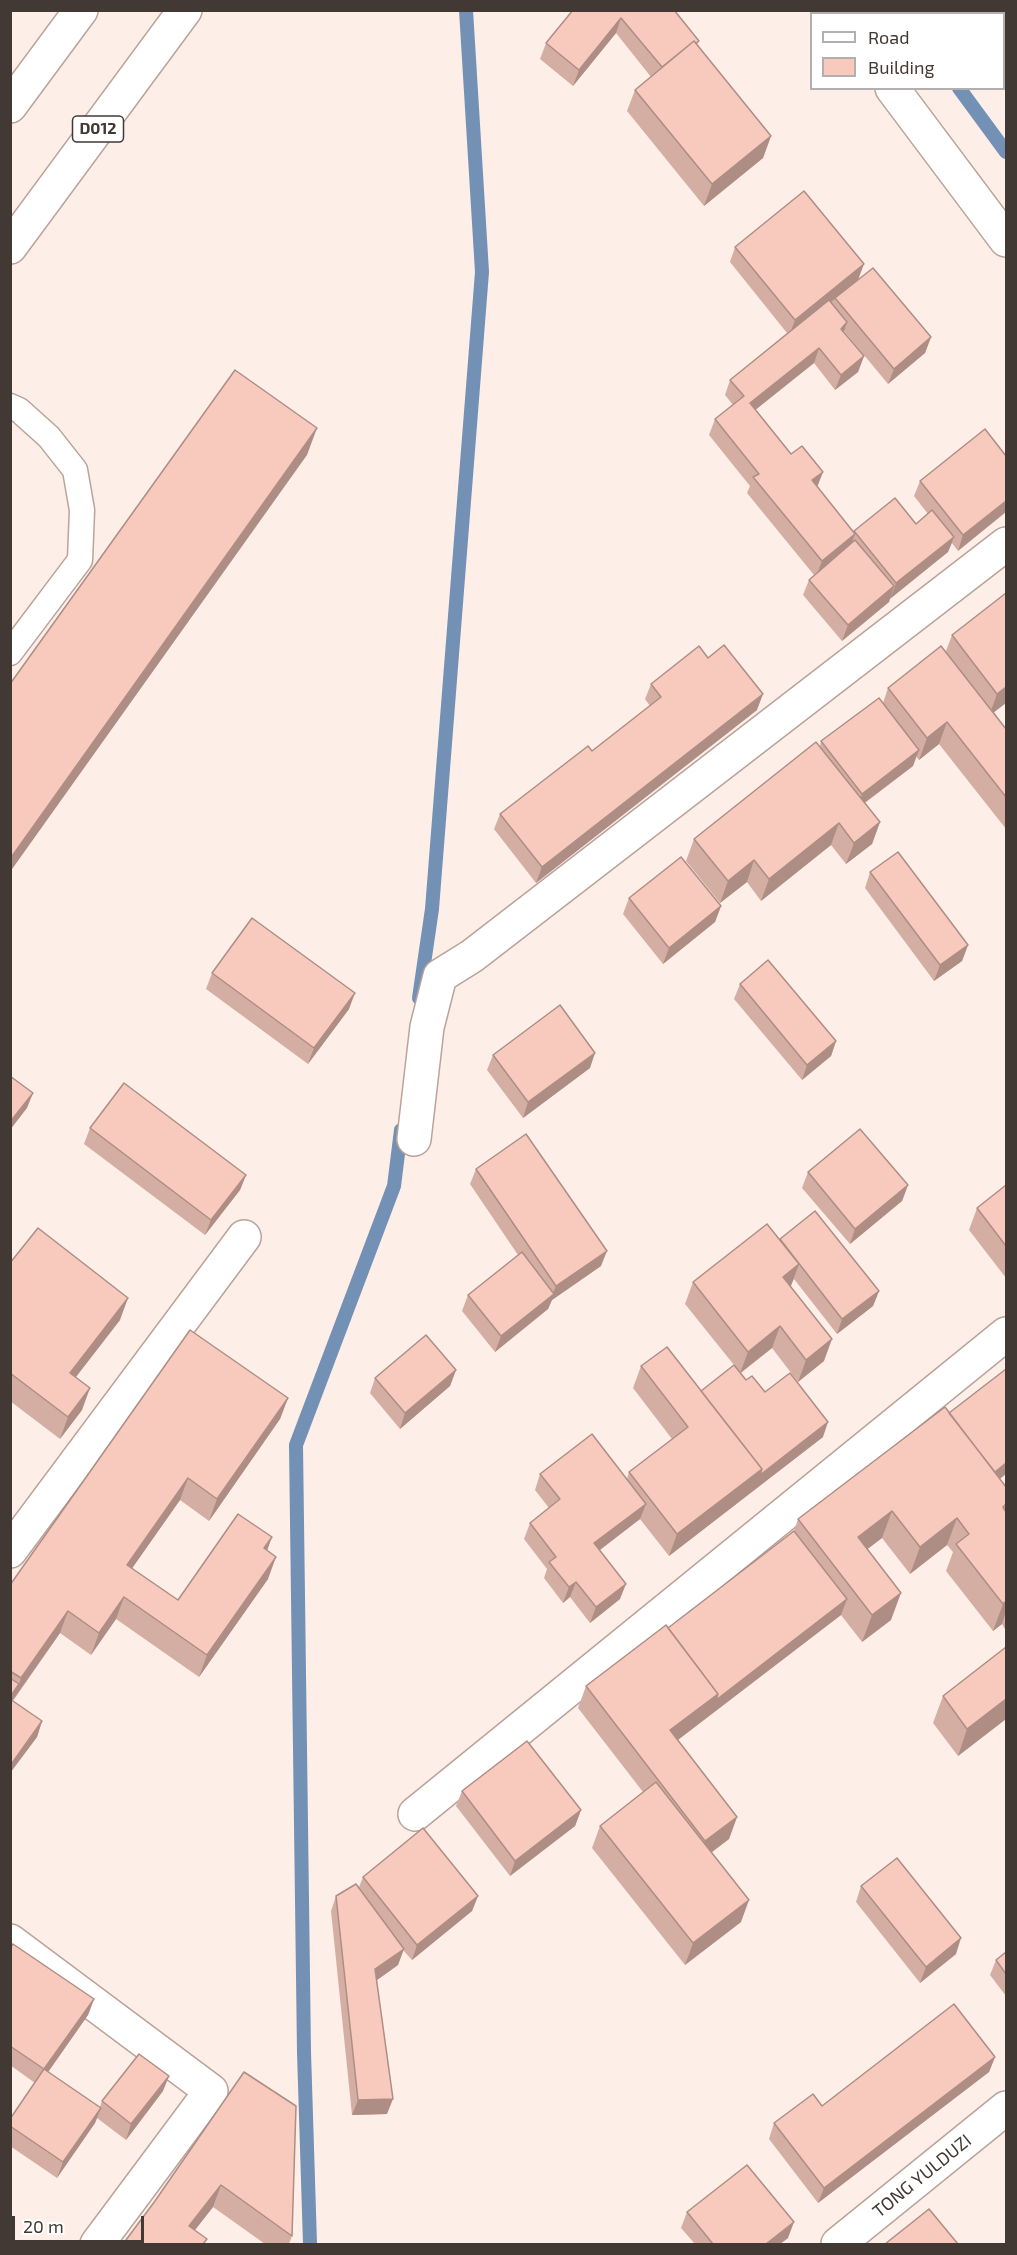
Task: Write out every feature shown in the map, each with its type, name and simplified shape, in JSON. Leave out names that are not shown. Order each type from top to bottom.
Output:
[{"type":"main road","points":[[10,106],[81,10]]},
{"type":"main road","name":"D012","points":[[10,247],[185,10]]},
{"type":"main road","points":[[894,90],[1006,240]]},
{"type":"main road","points":[[414,1139],[427,1027],[440,976],[472,956],[1006,544]]},
{"type":"main road","points":[[10,1551],[244,1237]]},
{"type":"main road","points":[[415,1814],[1006,1334]]},
{"type":"main road","points":[[10,1941],[211,2091],[97,2244]]},
{"type":"main road","name":"TONG YULDUZI","points":[[838,2244],[1006,2108]]},
{"type":"lane","points":[[10,406],[19,410],[49,436],[75,470],[82,510],[81,560],[10,653]]},
{"type":"building","points":[[573,10],[674,10],[699,41],[696,43],[694,41],[662,67],[621,18],[579,70],[546,43]]},
{"type":"building","points":[[694,41],[771,136],[712,184],[635,90]]},
{"type":"building","points":[[804,191],[864,264],[795,320],[735,247]]},
{"type":"building","points":[[873,268],[931,337],[894,369],[835,298]]},
{"type":"building","points":[[829,300],[847,322],[841,329],[864,356],[841,375],[819,348],[750,403],[791,454],[802,446],[823,472],[812,480],[855,534],[822,561],[753,477],[759,474],[715,419],[744,396],[730,380]]},
{"type":"building","points":[[235,370],[317,428],[10,859],[10,684]]},
{"type":"building","points":[[985,429],[1006,456],[1006,501],[963,535],[920,481]]},
{"type":"building","points":[[895,498],[916,524],[932,510],[954,537],[896,583],[854,531]]},
{"type":"building","points":[[855,540],[894,586],[848,625],[809,580]]},
{"type":"building","points":[[1006,593],[1006,687],[997,694],[952,635]]},
{"type":"building","points":[[724,645],[763,694],[542,867],[500,814],[588,746],[592,751],[661,697],[651,684],[699,646],[708,658]]},
{"type":"building","points":[[941,646],[1006,729],[1006,797],[947,722],[927,738],[888,688]]},
{"type":"building","points":[[879,698],[919,750],[862,794],[821,741]]},
{"type":"building","points":[[816,742],[880,822],[854,843],[839,823],[769,879],[754,860],[728,881],[694,839]]},
{"type":"building","points":[[898,852],[968,945],[940,965],[870,872]]},
{"type":"building","points":[[681,857],[721,906],[669,948],[629,898]]},
{"type":"building","points":[[252,918],[355,993],[314,1048],[212,973]]},
{"type":"building","points":[[768,960],[836,1041],[807,1065],[740,984]]},
{"type":"building","points":[[560,1005],[595,1053],[528,1102],[493,1055]]},
{"type":"building","points":[[10,1076],[33,1093],[10,1122]]},
{"type":"building","points":[[124,1083],[246,1175],[211,1220],[90,1128]]},
{"type":"building","points":[[860,1129],[908,1185],[855,1229],[808,1172]]},
{"type":"building","points":[[526,1134],[607,1251],[556,1286],[476,1169]]},
{"type":"building","points":[[1006,1185],[1006,1246],[977,1208]]},
{"type":"building","points":[[815,1211],[879,1291],[842,1319],[780,1239]]},
{"type":"building","points":[[767,1224],[799,1264],[783,1277],[832,1339],[806,1360],[780,1326],[748,1352],[693,1282]]},
{"type":"building","points":[[38,1228],[128,1298],[70,1373],[90,1388],[68,1417],[10,1373],[10,1263]]},
{"type":"building","points":[[522,1252],[554,1294],[501,1336],[468,1295]]},
{"type":"building","points":[[190,1330],[288,1398],[217,1499],[188,1478],[127,1565],[178,1600],[238,1514],[272,1537],[264,1548],[276,1557],[207,1655],[124,1597],[99,1633],[68,1611],[21,1678],[10,1671],[10,1585]]},
{"type":"building","points":[[426,1335],[456,1370],[405,1413],[375,1378]]},
{"type":"building","points":[[667,1347],[762,1469],[677,1534],[629,1472],[688,1427],[641,1366]]},
{"type":"building","points":[[734,1365],[746,1380],[752,1376],[765,1392],[790,1373],[828,1422],[760,1475],[762,1469],[701,1391]]},
{"type":"building","points":[[1006,1369],[1006,1463],[995,1472],[949,1413]]},
{"type":"building","points":[[945,1407],[1006,1487],[1006,1504],[1003,1507],[1006,1512],[1006,1601],[1003,1604],[956,1544],[969,1534],[957,1518],[920,1547],[892,1511],[858,1537],[901,1593],[872,1615],[798,1519]]},
{"type":"building","points":[[592,1434],[646,1504],[594,1543],[626,1584],[596,1607],[576,1582],[569,1587],[549,1562],[556,1557],[530,1523],[560,1499],[540,1474]]},
{"type":"building","points":[[794,1531],[847,1599],[716,1700],[718,1694],[668,1628]]},
{"type":"building","points":[[666,1625],[718,1694],[670,1730],[737,1817],[705,1841],[586,1686]]},
{"type":"building","points":[[1006,1647],[1006,1699],[967,1729],[943,1696]]},
{"type":"building","points":[[10,1678],[19,1684],[10,1697]]},
{"type":"building","points":[[10,1699],[42,1721],[10,1766]]},
{"type":"building","points":[[527,1741],[581,1810],[515,1861],[462,1791]]},
{"type":"building","points":[[656,1782],[749,1900],[693,1943],[600,1826]]},
{"type":"building","points":[[423,1828],[478,1896],[417,1945],[363,1877]]},
{"type":"building","points":[[897,1858],[961,1938],[926,1967],[861,1886]]},
{"type":"building","points":[[356,1884],[404,1949],[375,1969],[393,2099],[358,2100],[336,1896]]},
{"type":"building","points":[[13,1944],[94,1999],[44,2069],[10,2046],[10,1948]]},
{"type":"building","points":[[1006,1952],[1006,1974],[996,1960]]},
{"type":"building","points":[[954,2004],[995,2057],[824,2188],[774,2123],[813,2094],[822,2106]]},
{"type":"building","points":[[139,2054],[169,2076],[131,2124],[102,2101]]},
{"type":"building","points":[[44,2069],[101,2108],[63,2162],[10,2126],[10,2119]]},
{"type":"building","points":[[244,2072],[296,2106],[292,2236],[221,2185],[189,2226],[207,2239],[203,2244],[123,2244],[155,2201]]},
{"type":"building","points":[[747,2165],[794,2222],[766,2244],[713,2244],[687,2212]]},
{"type":"building","points":[[929,2209],[958,2244],[885,2244]]},
{"type":"waterway","points":[[419,998],[432,909],[482,272],[466,10]]},
{"type":"waterway","points":[[960,90],[1006,152]]},
{"type":"waterway","points":[[310,2244],[304,2052],[296,1445],[394,1186],[401,1130]]}]
